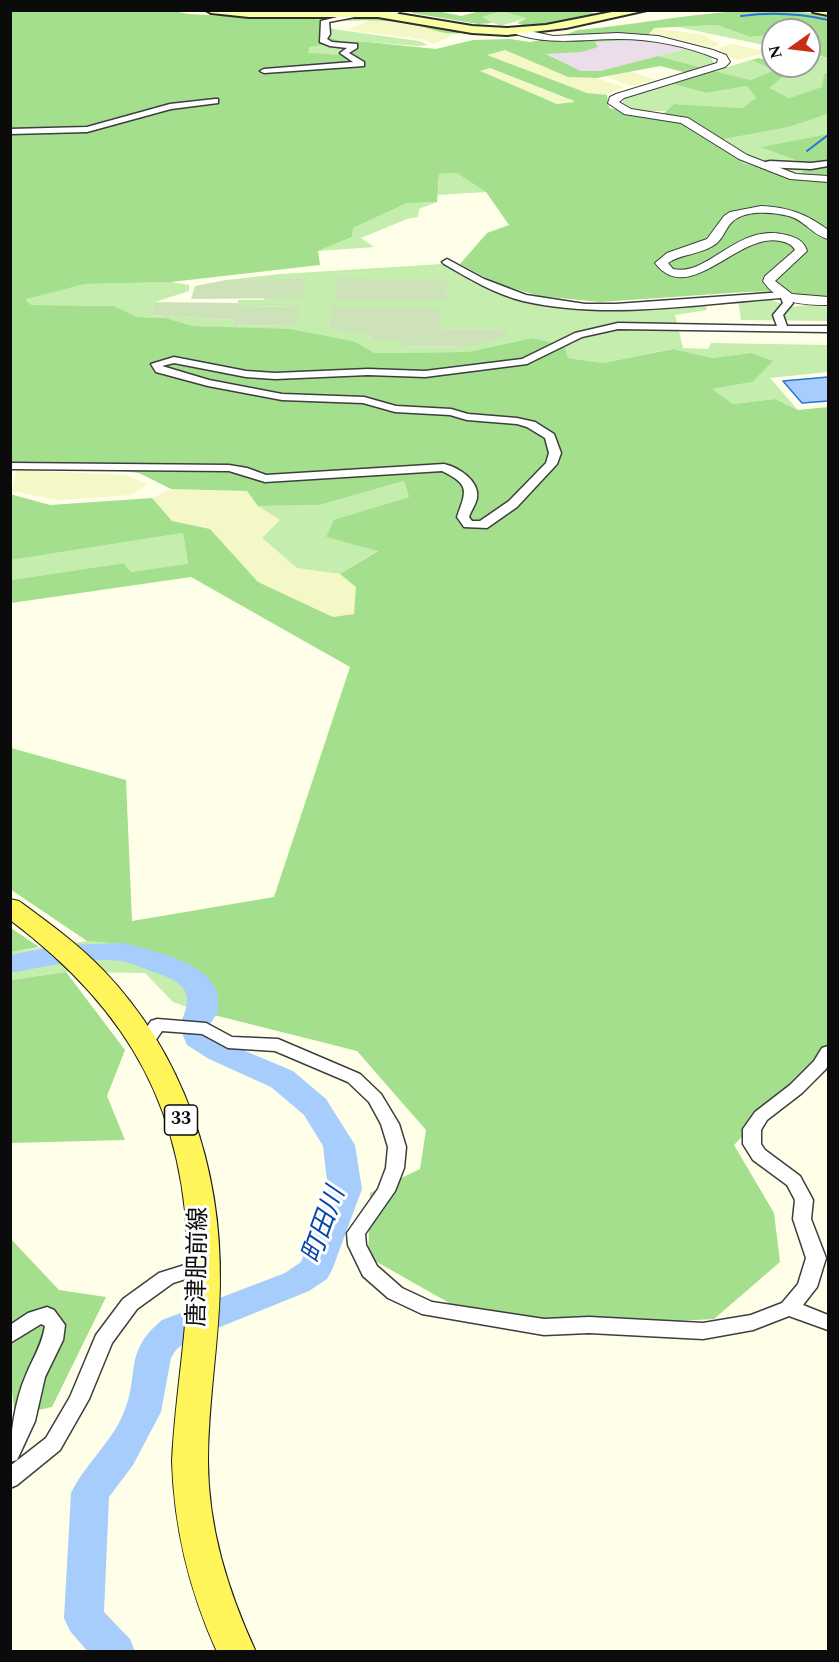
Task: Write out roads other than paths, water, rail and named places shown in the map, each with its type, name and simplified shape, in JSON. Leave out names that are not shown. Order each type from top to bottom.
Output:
[{"type":"main road","points":[[211,10],[262,15],[394,12],[464,28],[516,31],[642,10]]},
{"type":"main road","points":[[817,10],[828,12]]},
{"type":"main road","name":"唐津肥前線","points":[[10,907],[75,956],[122,1007],[168,1085],[185,1133],[201,1197],[204,1266],[190,1435],[191,1500],[203,1564],[224,1627],[237,1652]]},
{"type":"street","points":[[264,70],[361,64],[344,53],[354,46],[330,44],[323,40],[326,34],[325,21],[362,13]]},
{"type":"street","points":[[516,31],[552,38],[646,37],[686,44],[722,57],[725,62],[721,65],[620,96],[614,99],[613,103],[628,112],[684,120],[729,150],[794,177],[828,179]]},
{"type":"street","points":[[10,131],[40,133],[83,130],[158,110],[215,101]]},
{"type":"street","points":[[761,164],[785,163],[804,167],[828,164]]},
{"type":"street","points":[[828,235],[808,221],[788,212],[764,210],[742,212],[728,219],[712,243],[661,262],[662,266],[672,271],[690,272],[707,266],[753,239],[783,238],[797,244],[801,251],[771,276],[769,281],[771,287],[784,295],[803,300],[828,302]]},
{"type":"street","points":[[447,262],[492,286],[524,298],[585,307],[616,307],[784,295]]},
{"type":"street","points":[[783,329],[778,315],[788,303],[784,295]]},
{"type":"street","points":[[10,466],[229,468],[266,478],[444,467],[458,475],[471,492],[471,498],[463,517],[465,521],[472,526],[483,525],[513,504],[551,464],[555,453],[553,443],[549,436],[540,429],[517,421],[467,417],[451,412],[395,409],[364,400],[282,397],[207,383],[160,370],[156,364],[174,360],[246,374],[274,376],[368,372],[424,374],[523,362],[579,335],[618,326],[828,329]]},
{"type":"street","points":[[145,1043],[157,1024],[206,1029],[228,1042],[278,1045],[295,1050],[354,1078],[375,1098],[390,1124],[397,1147],[395,1168],[386,1191],[356,1233],[357,1245],[370,1271],[395,1293],[429,1309],[544,1327],[589,1325],[703,1331],[753,1322],[789,1308],[807,1287],[816,1258],[802,1219],[804,1200],[794,1181],[759,1155],[752,1144],[752,1129],[761,1116],[796,1089],[820,1065],[828,1052]]},
{"type":"street","points":[[11,1467],[53,1444],[79,1399],[103,1340],[129,1304],[166,1278],[204,1266]]},
{"type":"street","points":[[789,1308],[828,1323]]},
{"type":"street","points":[[10,1335],[35,1318],[47,1316],[55,1325],[53,1340],[35,1377],[11,1467]]},
{"type":"water","points":[[828,377],[828,401],[802,403],[783,381]]},
{"type":"waterway","points":[[741,16],[785,14],[828,20]]},
{"type":"waterway","points":[[807,151],[828,135]]},
{"type":"waterway","name":"町田川","points":[[10,964],[63,954],[123,952],[184,972],[200,987],[203,1009],[194,1026],[198,1038],[220,1052],[282,1079],[315,1107],[339,1145],[345,1189],[315,1270],[297,1282],[175,1330],[163,1340],[153,1356],[143,1412],[120,1454],[90,1493],[84,1618],[115,1652]]}]
